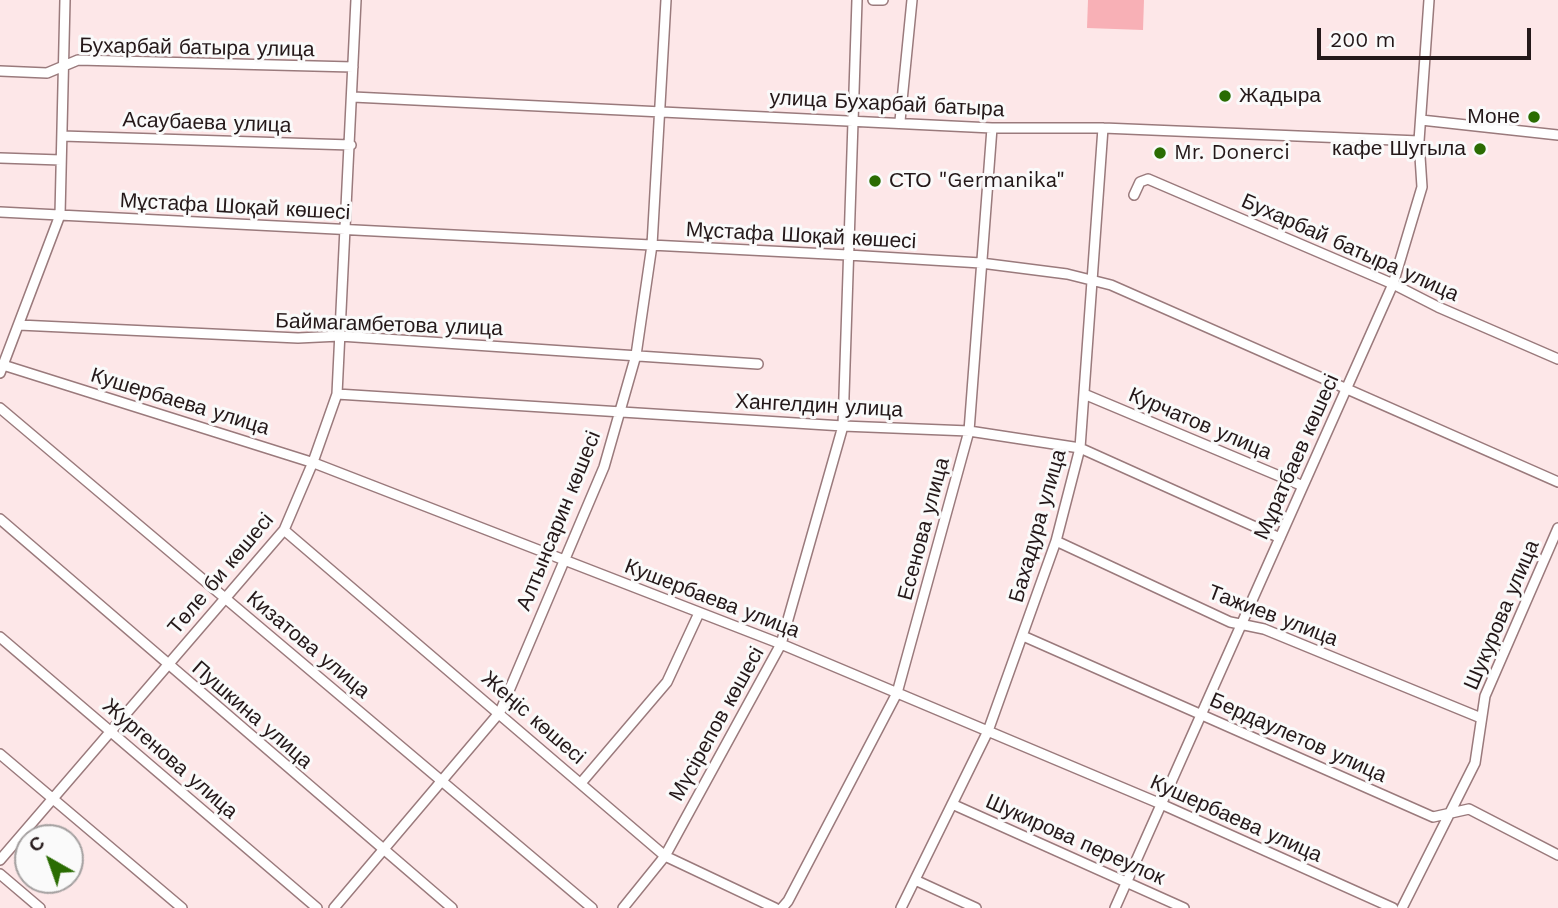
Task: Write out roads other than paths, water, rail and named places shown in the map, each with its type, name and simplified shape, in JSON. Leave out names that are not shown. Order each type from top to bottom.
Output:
[{"type":"street","points":[[2,369],[60,215],[65,0]]},
{"type":"street","name":"Төле би көшесі","points":[[0,860],[284,530],[313,462],[337,394],[356,0]]},
{"type":"street","name":"Алтынсарин көшесі","points":[[334,908],[499,712],[604,467],[636,355],[652,246],[666,0]]},
{"type":"street","name":"Мүсірепов көшесі","points":[[623,908],[665,856],[781,644],[843,426],[851,120],[858,0]]},
{"type":"street","points":[[873,0],[883,0]]},
{"type":"street","points":[[900,121],[912,0]]},
{"type":"street","name":"Мұратбаев көшесі","points":[[1115,908],[1393,284],[1422,187],[1419,141],[1429,0]]},
{"type":"street","name":"Бухарбай батыра улица","points":[[0,71],[47,73],[78,60],[353,67]]},
{"type":"street","name":"улица Бухарбай батыра","points":[[353,97],[900,121],[992,128],[1103,128],[1419,141]]},
{"type":"street","points":[[1421,120],[1558,135]]},
{"type":"street","name":"Есенова улица","points":[[782,908],[897,693],[969,431],[992,128]]},
{"type":"street","name":"Бахадура улица","points":[[901,908],[988,731],[1056,541],[1080,448],[1103,128]]},
{"type":"street","name":"Асаубаева улица","points":[[62,136],[351,145]]},
{"type":"street","points":[[0,158],[61,160]]},
{"type":"street","name":"Бухарбай батыра улица","points":[[1134,195],[1140,183],[1148,179],[1393,284],[1438,307],[1558,359]]},
{"type":"street","name":"Мұстафа Шоқай көшесі","points":[[0,212],[981,263],[1091,278],[1558,482]]},
{"type":"street","name":"Баймагамбетова улица","points":[[19,325],[298,338],[340,336],[758,364]]},
{"type":"street","name":"Кушербаева улица","points":[[2,369],[313,462],[781,644],[1161,804],[1393,908]]},
{"type":"street","name":"Хангелдин улица","points":[[337,394],[843,426],[969,431],[1080,448],[1280,538]]},
{"type":"street","name":"Курчатов улица","points":[[1084,394],[1303,486]]},
{"type":"street","name":"Кизатова улица","points":[[0,408],[592,908]]},
{"type":"street","name":"Пушкина улица","points":[[0,519],[452,908]]},
{"type":"street","name":"Шукурова улица","points":[[1402,908],[1475,763],[1485,696],[1558,528]]},
{"type":"street","name":"Жеңіс көшесі","points":[[284,530],[665,856],[775,908]]},
{"type":"street","name":"Тажиев улица","points":[[1056,541],[1240,625],[1264,629],[1481,718]]},
{"type":"street","points":[[581,783],[667,682],[699,613]]},
{"type":"street","name":"Бердаулетов улица","points":[[1023,636],[1433,817],[1469,809],[1558,855]]},
{"type":"street","name":"Жургенова улица","points":[[0,637],[317,908]]},
{"type":"street","points":[[0,754],[182,908]]},
{"type":"street","name":"Шукирова переулок","points":[[952,804],[1184,908]]},
{"type":"street","points":[[0,874],[40,908]]},
{"type":"street","points":[[915,880],[976,908]]},
{"type":"place","name":"Жадыра","points":[[1225,96]]},
{"type":"place","name":"Моне","points":[[1534,117]]},
{"type":"place","name":"кафе Шугыла","points":[[1480,149]]},
{"type":"place","name":"Mr. Donerci","points":[[1160,153]]},
{"type":"place","name":"СТО \"Germanika\"","points":[[875,181]]}]
